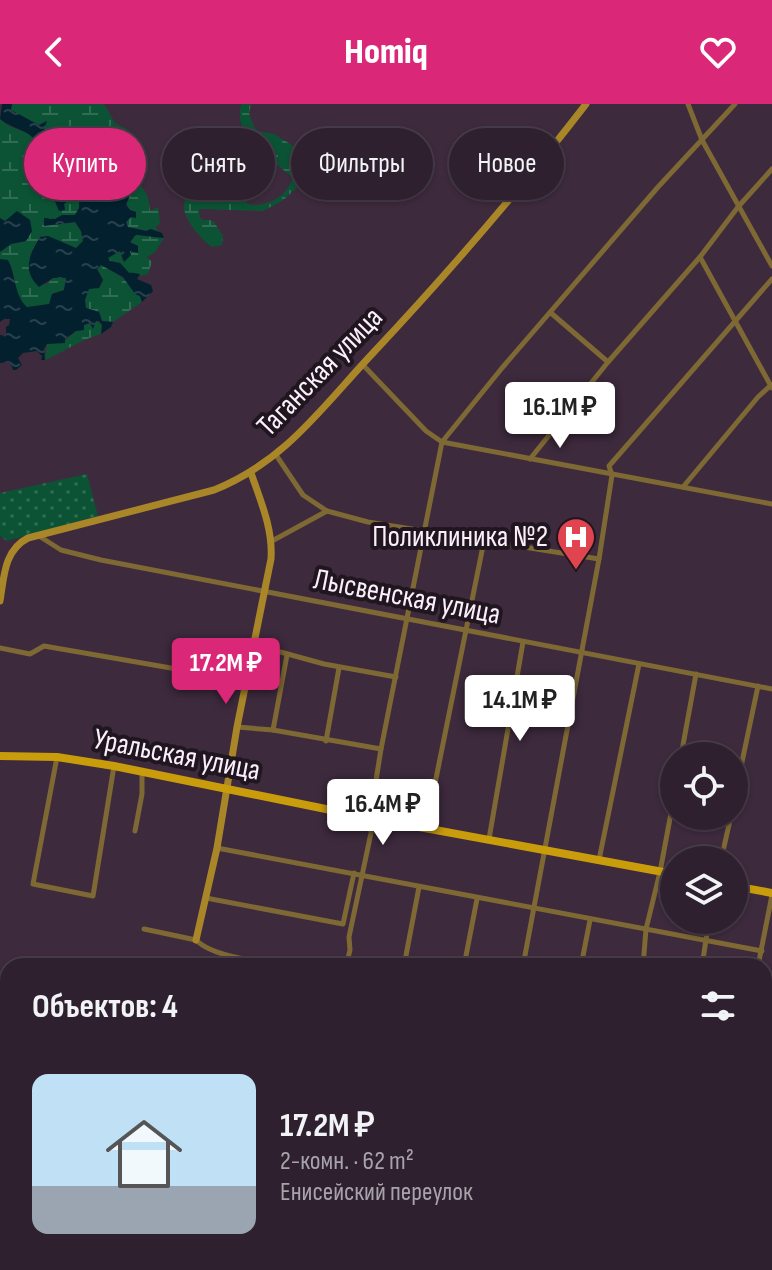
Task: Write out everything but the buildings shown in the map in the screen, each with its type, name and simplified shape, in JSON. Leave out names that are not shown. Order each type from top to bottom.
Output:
[{"type":"main road","name":"Таганская улица","points":[[0,601],[11,551],[16,544],[214,490],[251,473],[276,455],[303,432],[492,222],[586,104]]},
{"type":"main road","points":[[196,940],[266,593],[272,541],[251,473]]},
{"type":"main road","name":"Уральская улица","points":[[0,756],[57,757],[114,766],[660,872]]},
{"type":"main road","points":[[748,889],[772,894]]},
{"type":"street","points":[[688,104],[702,140],[772,266]]},
{"type":"street","points":[[348,958],[349,937],[371,833],[370,818],[381,749],[442,442],[735,104]]},
{"type":"street","points":[[530,459],[772,169]]},
{"type":"street","points":[[683,487],[758,397],[771,386],[700,257]]},
{"type":"street","points":[[525,958],[599,559],[612,475],[609,466],[772,279]]},
{"type":"street","points":[[551,313],[608,362]]},
{"type":"street","points":[[363,365],[426,431],[442,442],[772,504]]},
{"type":"street","points":[[276,455],[303,495],[327,511],[368,522],[599,559]]},
{"type":"street","points":[[272,541],[327,511]]},
{"type":"street","name":"Лысвенская улица","points":[[39,536],[69,553],[772,689]]},
{"type":"street","points":[[426,828],[484,541]]},
{"type":"street","points":[[489,839],[523,642]]},
{"type":"street","points":[[255,645],[339,668],[396,677]]},
{"type":"street","points":[[0,648],[30,654],[44,646],[247,681]]},
{"type":"street","points":[[273,730],[287,655]]},
{"type":"street","points":[[599,860],[639,664]]},
{"type":"street","points":[[326,741],[339,668]]},
{"type":"street","points":[[684,742],[696,674]]},
{"type":"street","points":[[746,742],[758,686]]},
{"type":"street","points":[[237,727],[273,730],[381,749]]},
{"type":"street","points":[[57,757],[33,884],[93,896],[114,766]]},
{"type":"street","points":[[135,831],[142,794],[142,772]]},
{"type":"street","points":[[217,848],[762,951]]},
{"type":"street","points":[[644,958],[646,929],[660,872]]},
{"type":"street","points":[[205,898],[343,924],[354,873]]},
{"type":"street","points":[[406,958],[419,887]]},
{"type":"street","points":[[760,958],[772,894]]},
{"type":"street","points":[[466,958],[477,899]]},
{"type":"street","points":[[583,958],[590,920]]},
{"type":"street","points":[[144,929],[196,940],[218,952],[250,958]]},
{"type":"street","points":[[703,958],[706,934]]},
{"type":"green space","points":[[12,104],[104,104],[115,123],[125,128],[44,128],[46,121],[39,125],[10,110]]},
{"type":"green space","points":[[241,104],[251,104],[249,113],[255,128],[243,128]]},
{"type":"green space","points":[[0,119],[24,132],[24,200],[53,200],[64,204],[69,200],[79,200],[75,215],[62,215],[56,225],[75,222],[83,241],[76,248],[47,236],[40,237],[30,255],[46,285],[53,278],[66,277],[64,290],[52,294],[49,304],[27,308],[19,299],[11,265],[0,259],[0,252],[11,244],[26,241],[0,218]]},
{"type":"green space","points":[[275,135],[291,144],[291,177],[275,163]]},
{"type":"green space","points":[[291,181],[291,193],[263,211],[199,209],[202,219],[214,222],[223,236],[222,245],[212,247],[196,232],[185,213],[186,200],[245,200],[248,204],[262,204],[275,200]]},
{"type":"green space","points":[[146,194],[150,211],[158,207],[158,232],[128,228],[126,222],[131,217],[136,218],[136,212],[130,210],[126,202],[146,200]]},
{"type":"green space","points":[[136,234],[164,238],[155,252],[147,257],[152,262],[148,274],[140,276],[128,273],[120,263],[109,261],[108,257],[121,251],[122,260],[129,257],[130,251],[138,246],[130,243]]},
{"type":"green space","points":[[101,265],[130,284],[142,302],[113,322],[102,321],[99,312],[86,308],[84,300],[89,288],[99,288],[103,280],[97,268]]},
{"type":"green space","points":[[96,321],[102,325],[101,334],[45,360],[47,343],[62,343],[76,331],[83,330],[84,325],[89,323],[93,328]]},
{"type":"green space","points":[[87,474],[98,516],[7,541],[0,536],[0,493]]},
{"type":"water","points":[[2,104],[12,104],[11,110],[39,125],[47,121],[45,128],[24,128],[24,132],[0,119]]},
{"type":"water","points":[[54,200],[69,200],[64,204],[65,210],[59,211]]},
{"type":"water","points":[[79,200],[128,200],[126,205],[136,212],[136,218],[131,217],[126,222],[128,227],[162,233],[164,238],[136,235],[130,242],[138,246],[138,253],[130,251],[131,255],[124,262],[120,251],[108,258],[120,263],[129,273],[140,274],[137,279],[151,285],[153,291],[142,302],[123,277],[101,265],[97,269],[103,280],[99,288],[89,289],[86,308],[99,312],[102,321],[113,322],[111,327],[101,334],[99,321],[93,329],[90,323],[84,325],[84,330],[76,331],[65,339],[65,343],[47,344],[45,360],[41,360],[42,356],[37,351],[23,353],[18,358],[22,365],[13,370],[10,362],[0,363],[0,335],[6,336],[10,319],[0,322],[0,259],[8,260],[20,297],[27,307],[49,304],[52,294],[64,290],[66,278],[53,278],[39,287],[30,275],[30,257],[40,237],[48,236],[76,248],[83,241],[75,222],[44,226],[44,218],[75,215]]},
{"type":"water","points":[[17,211],[30,220],[32,231],[26,241],[11,244],[0,252],[0,218],[5,221]]},
{"type":"place","name":"Поликлиника №2","points":[[576,571]]}]
